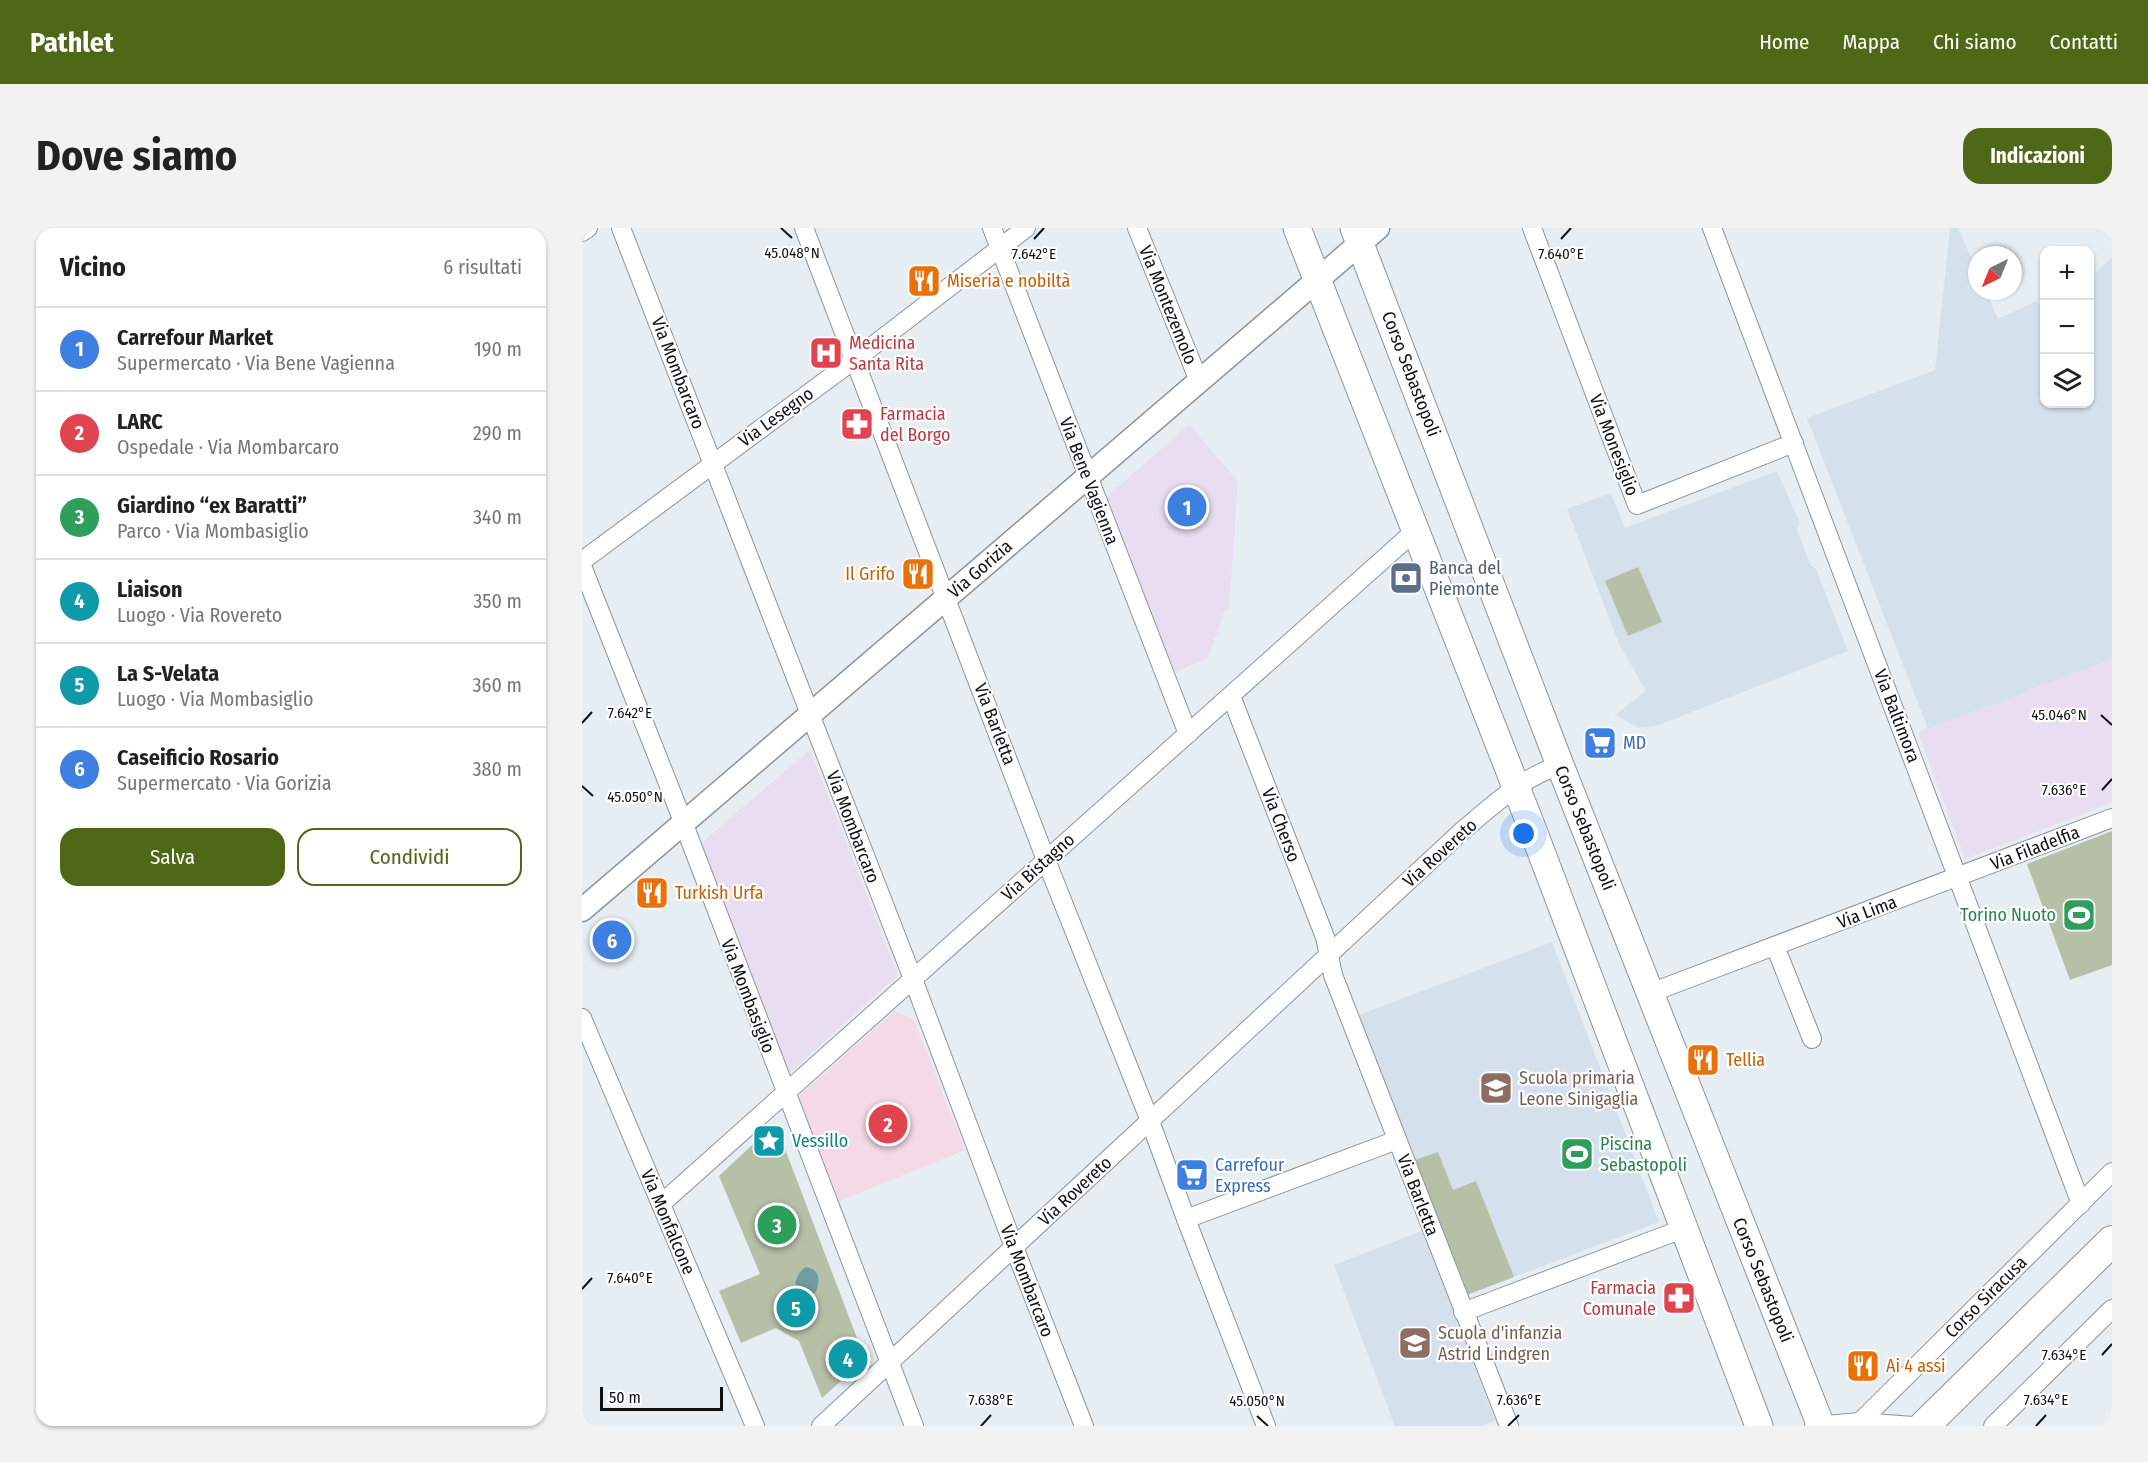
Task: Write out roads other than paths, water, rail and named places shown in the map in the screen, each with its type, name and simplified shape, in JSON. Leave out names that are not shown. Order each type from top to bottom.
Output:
[{"type":"main road","points":[[1297,228],[1516,787],[1759,1426]]},
{"type":"main road","name":"Corso Sebastopoli","points":[[1364,233],[1560,765],[1818,1426]]},
{"type":"main road","points":[[1924,1426],[2112,1241]]},
{"type":"street","points":[[582,232],[588,228]]},
{"type":"street","name":"Via Mombarcaro","points":[[621,228],[714,463],[1084,1426]]},
{"type":"street","name":"Via Barletta","points":[[804,228],[1266,1426]]},
{"type":"street","name":"Via Bene Vagienna","points":[[992,228],[1188,734]]},
{"type":"street","name":"Via Lesegno","points":[[582,561],[854,360],[1026,228]]},
{"type":"street","name":"Via Montezemolo","points":[[1137,228],[1199,381]]},
{"type":"street","name":"Via Monesiglio","points":[[1532,228],[1637,505],[1794,443]]},
{"type":"street","name":"Via Baltimora","points":[[1712,228],[2081,1204]]},
{"type":"street","name":"Via Gorizia","points":[[582,910],[1317,280],[1364,233]]},
{"type":"street","name":"Via Bistagno","points":[[661,1204],[1416,530]]},
{"type":"street","name":"Via Mombasiglio","points":[[582,566],[914,1426]]},
{"type":"street","name":"Via Cherso","points":[[1231,696],[1325,937],[1329,955]]},
{"type":"street","name":"Via Rovereto","points":[[821,1426],[1461,832],[1538,772],[1560,765]]},
{"type":"street","name":"Via Filadelfia","points":[[1958,877],[2112,818]]},
{"type":"street","name":"Via Lima","points":[[1650,993],[1958,877]]},
{"type":"street","points":[[1775,946],[1812,1039]]},
{"type":"street","points":[[1329,955],[1333,975],[1397,1140]]},
{"type":"street","name":"Via Monfalcone","points":[[582,1018],[755,1426]]},
{"type":"street","name":"Via Barletta","points":[[1186,1219],[1397,1140],[1509,1426]]},
{"type":"street","name":"Corso Siracusa","points":[[1860,1422],[2112,1173]]},
{"type":"street","points":[[1463,1312],[1685,1228]]},
{"type":"street","points":[[1993,1426],[2112,1309]]},
{"type":"street","points":[[1818,1426],[1860,1422],[1913,1426]]},
{"type":"water","points":[[806,1267],[815,1271],[818,1284],[812,1297],[804,1299],[797,1292],[796,1283],[799,1274]]},
{"type":"place","name":"Miseria e nobiltà","points":[[924,281]]},
{"type":"place","name":"Medicina Santa Rita","points":[[826,353]]},
{"type":"place","name":"Farmacia del Borgo","points":[[857,424]]},
{"type":"place","name":"Carrefour Market","points":[[1187,507]]},
{"type":"place","name":"Il Grifo","points":[[918,574]]},
{"type":"place","name":"Banca del Piemonte","points":[[1406,578]]},
{"type":"place","name":"MD","points":[[1600,743]]},
{"type":"place","name":"Turkish Urfa","points":[[652,893]]},
{"type":"place","name":"Torino Nuoto","points":[[2079,915]]},
{"type":"place","name":"Caseificio Rosario","points":[[612,940]]},
{"type":"place","name":"Tellia","points":[[1703,1060]]},
{"type":"place","name":"Scuola primaria Leone Sinigaglia","points":[[1496,1088]]},
{"type":"place","name":"LARC","points":[[888,1124]]},
{"type":"place","name":"Vessillo","points":[[769,1141]]},
{"type":"place","name":"Piscina Sebastopoli","points":[[1577,1154]]},
{"type":"place","name":"Carrefour Express","points":[[1192,1175]]},
{"type":"place","name":"Giardino “ex Baratti”","points":[[777,1225]]},
{"type":"place","name":"Farmacia Comunale","points":[[1679,1298]]},
{"type":"place","name":"La S-Velata","points":[[796,1308]]},
{"type":"place","name":"Scuola d'infanzia Astrid Lindgren","points":[[1415,1343]]},
{"type":"place","name":"Liaison","points":[[848,1359]]},
{"type":"place","name":"Ai 4 assi","points":[[1863,1366]]}]
